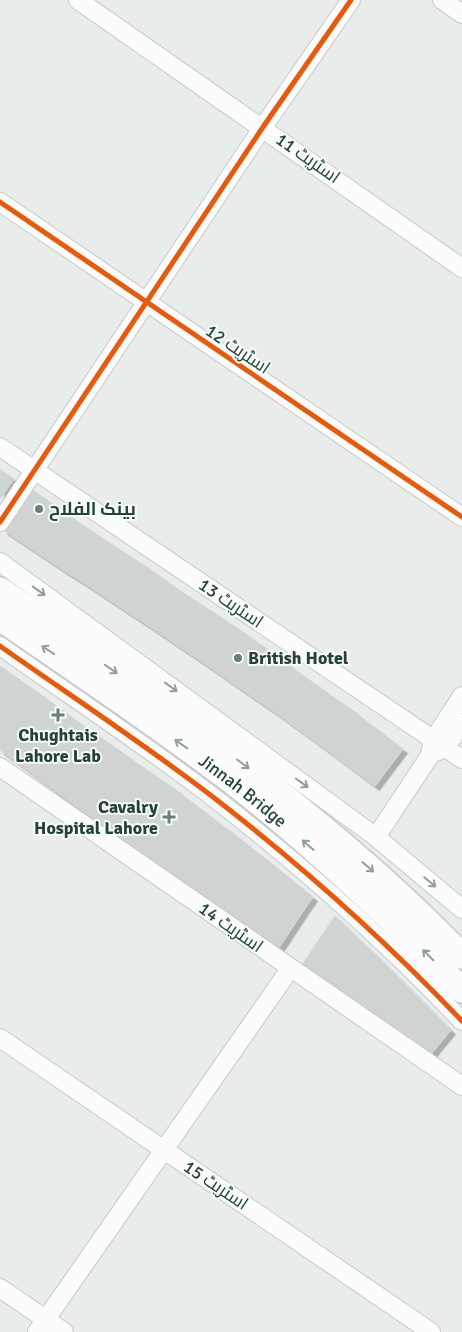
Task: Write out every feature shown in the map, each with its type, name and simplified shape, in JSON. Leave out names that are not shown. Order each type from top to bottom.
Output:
[{"type":"main road","name":"Jinnah Bridge","points":[[0,590],[209,738],[314,820],[390,886],[462,956]]},
{"type":"main road","name":"Jinnah Bridge","points":[[0,618],[195,754],[248,794],[363,892],[462,990]]},
{"type":"street","name":"اسٹریٹ 11","points":[[78,0],[263,127],[462,268]]},
{"type":"street","points":[[0,522],[263,127],[351,0]]},
{"type":"street","points":[[442,0],[462,14]]},
{"type":"street","name":"اسٹریٹ 12","points":[[0,202],[146,304],[462,517]]},
{"type":"street","name":"اسٹریٹ 13","points":[[0,447],[462,759]]},
{"type":"street","points":[[0,562],[376,837],[462,909]]},
{"type":"street","points":[[0,646],[212,796],[353,914],[462,1021]]},
{"type":"street","points":[[440,743],[462,696]]},
{"type":"street","points":[[376,837],[429,757],[440,743],[462,723]]},
{"type":"street","name":"اسٹریٹ 14","points":[[0,767],[462,1086]]},
{"type":"street","points":[[41,1326],[290,968]]},
{"type":"street","name":"اسٹریٹ 15","points":[[0,1038],[431,1332]]},
{"type":"street","points":[[0,1288],[41,1326],[64,1332]]},
{"type":"building","points":[[0,469],[14,479],[0,499]]},
{"type":"building","name":"بینک الفلاح","points":[[31,489],[90,530],[63,570],[3,530]]},
{"type":"building","points":[[90,530],[111,544],[84,583],[63,570]]},
{"type":"building","points":[[111,544],[150,569],[123,609],[84,583]]},
{"type":"building","points":[[150,569],[176,588],[149,626],[123,609]]},
{"type":"building","points":[[176,588],[237,628],[211,668],[149,626]]},
{"type":"building","name":"British Hotel","points":[[237,628],[267,649],[238,687],[211,668]]},
{"type":"building","points":[[267,649],[301,674],[276,713],[238,687]]},
{"type":"building","points":[[0,666],[37,692],[23,711],[0,695]]},
{"type":"building","points":[[301,674],[352,710],[324,748],[276,713]]},
{"type":"building","points":[[37,692],[73,718],[60,737],[23,711]]},
{"type":"building","points":[[0,695],[124,782],[97,821],[0,750]]},
{"type":"building","points":[[352,710],[403,749],[375,786],[324,748]]},
{"type":"building","points":[[73,718],[88,729],[75,747],[60,737]]},
{"type":"building","points":[[88,729],[113,746],[99,765],[75,747]]},
{"type":"building","points":[[113,746],[137,763],[124,782],[99,765]]},
{"type":"building","points":[[137,763],[172,787],[133,846],[97,821]]},
{"type":"building","points":[[172,787],[230,831],[212,856],[152,815]]},
{"type":"building","points":[[152,815],[212,856],[192,889],[133,846]]},
{"type":"building","points":[[230,831],[271,863],[234,920],[192,889]]},
{"type":"building","points":[[271,863],[313,897],[304,910],[261,879]]},
{"type":"building","points":[[261,879],[304,910],[277,951],[234,920]]},
{"type":"building","points":[[335,916],[383,962],[357,1008],[300,968]]},
{"type":"building","points":[[383,962],[451,1030],[427,1059],[357,1008]]},
{"type":"cycle path","points":[[0,522],[263,127],[351,0]]},
{"type":"cycle path","points":[[0,202],[462,517]]},
{"type":"cycle path","points":[[0,646],[161,758],[246,823],[373,932],[462,1021]]},
{"type":"place","name":"بینک الفلاح","points":[[39,509]]},
{"type":"place","name":"British Hotel","points":[[238,658]]},
{"type":"place","name":"Chughtais Lahore Lab","points":[[58,715]]},
{"type":"place","name":"Cavalry Hospital Lahore","points":[[169,817]]}]
